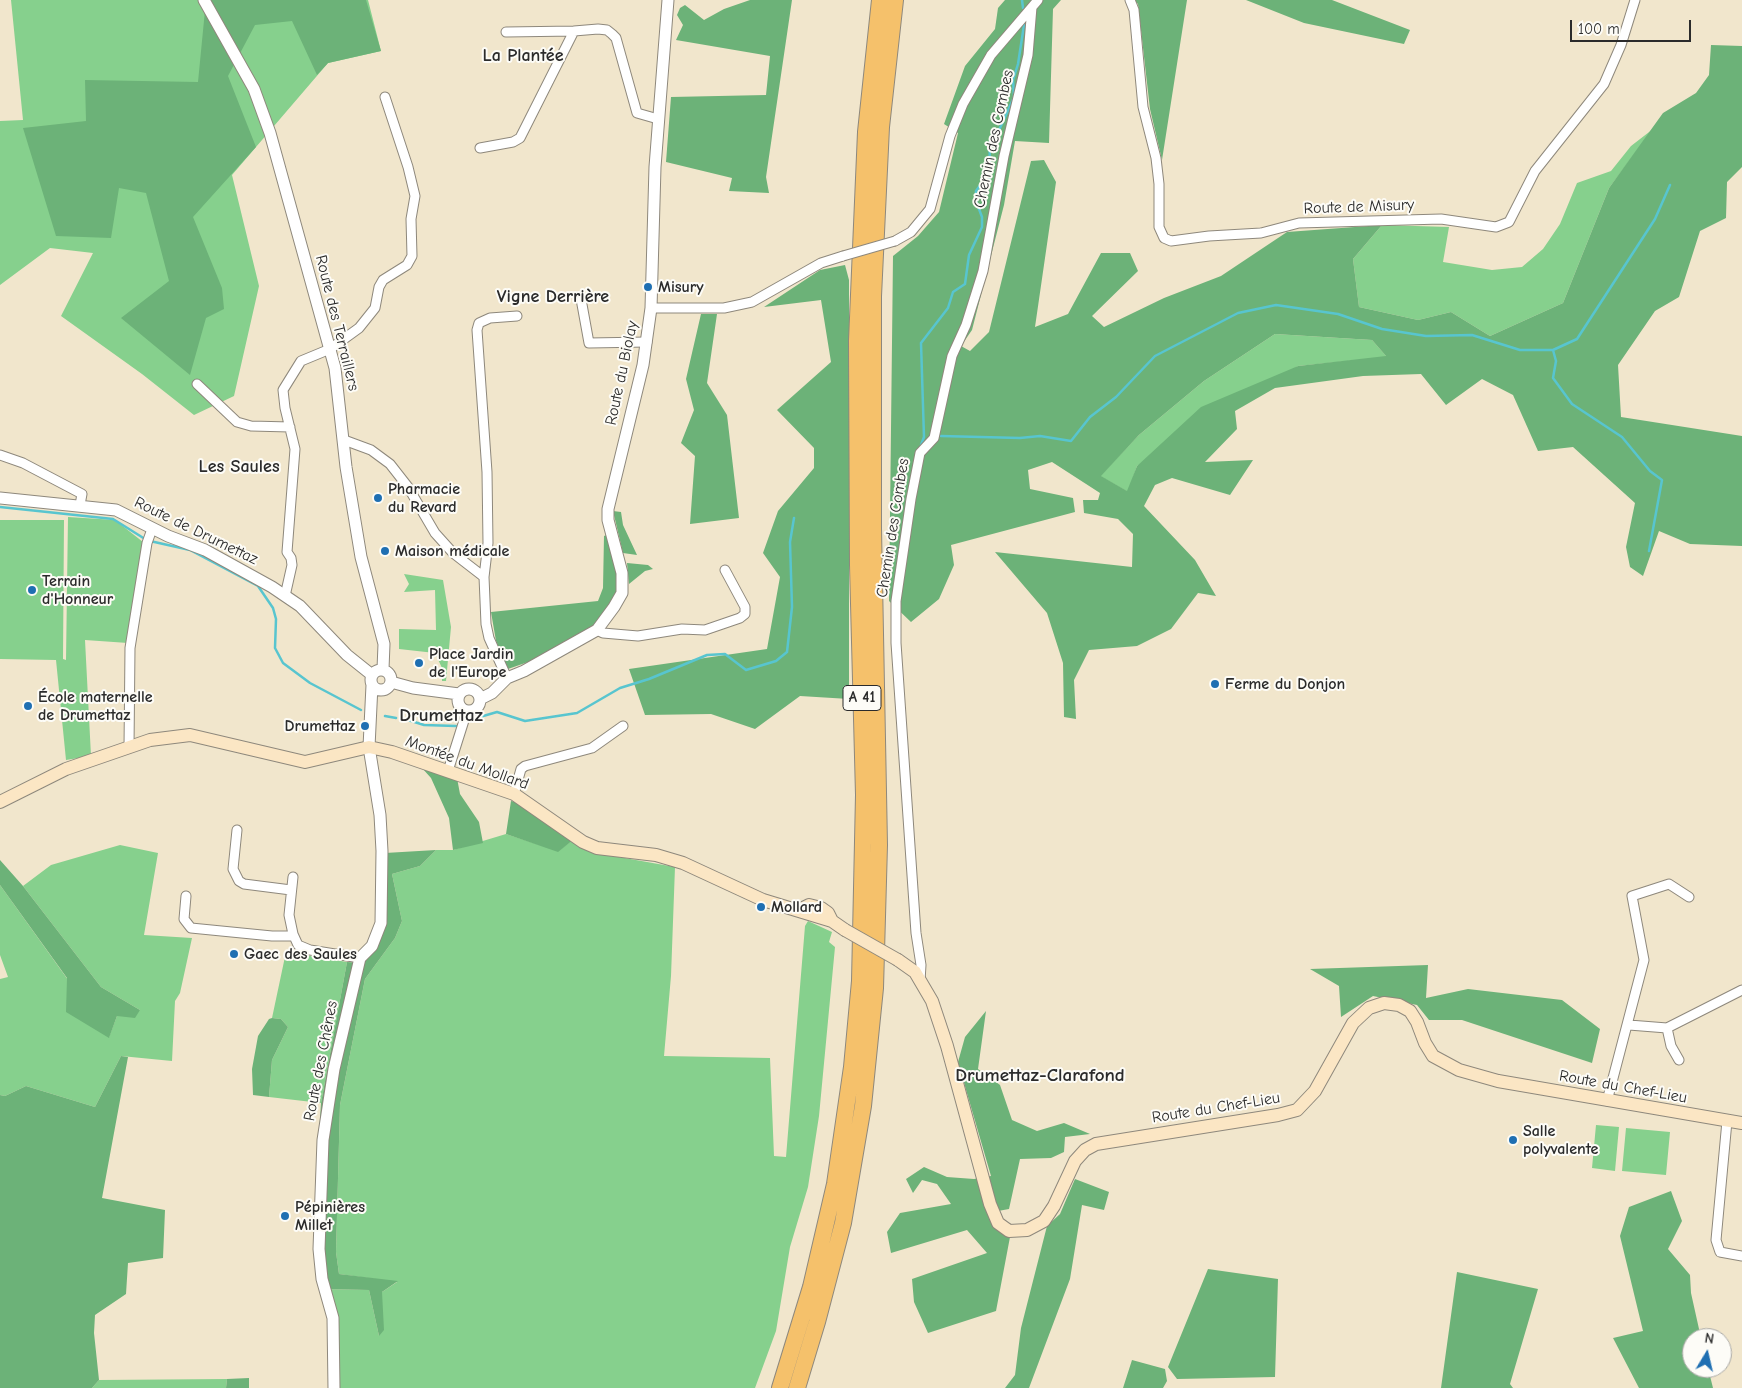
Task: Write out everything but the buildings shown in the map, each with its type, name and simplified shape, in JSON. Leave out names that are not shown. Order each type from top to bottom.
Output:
[{"type":"highway","name":"A 41","points":[[780,1388],[811,1287],[831,1200],[848,1105],[860,981],[864,795],[858,565],[857,341],[866,132],[880,0]]},
{"type":"highway","name":"A 41","points":[[797,1388],[824,1298],[844,1214],[863,1106],[875,988],[879,845],[873,537],[872,335],[877,187],[884,94],[895,0]]},
{"type":"main road","points":[[2,801],[25,792],[77,766],[150,740],[190,735],[305,762],[369,747]]},
{"type":"main road","name":"Montée du Mollard","points":[[369,747],[392,752],[514,794],[583,842],[597,848],[656,855],[683,863],[763,900],[799,910],[809,905],[821,908],[832,921],[845,930],[898,960]]},
{"type":"main road","name":"Route du Chef-Lieu","points":[[898,960],[915,972],[935,1008],[990,1204],[998,1223],[1009,1231],[1027,1230],[1044,1221],[1054,1206],[1075,1161],[1085,1150],[1096,1144],[1278,1115],[1296,1110],[1315,1091],[1353,1023],[1369,1008],[1379,1004],[1395,1004],[1410,1011],[1418,1022],[1431,1054],[1452,1068],[1498,1081],[1742,1123]]},
{"type":"street","name":"Route des Terraillers","points":[[204,0],[254,89],[270,133],[330,349],[337,381],[349,487],[361,557],[384,644],[381,677],[372,706]]},
{"type":"street","name":"Route du Biolay","points":[[479,696],[597,630],[614,608],[622,593],[622,573],[608,520],[608,509],[647,342],[651,308],[658,119],[668,0]]},
{"type":"street","name":"Route de Misury","points":[[1130,0],[1134,10],[1143,107],[1156,158],[1159,184],[1158,227],[1164,238],[1171,241],[1209,236],[1261,233],[1299,223],[1441,219],[1496,227],[1510,222],[1535,171],[1604,84],[1621,45],[1635,0]]},
{"type":"street","points":[[651,308],[724,308],[752,302],[821,263],[895,242],[911,232],[930,209],[950,136],[963,104],[991,55],[1035,3]]},
{"type":"street","name":"Chemin des Combes","points":[[920,981],[921,965],[916,933],[896,643],[896,601],[920,453],[934,438],[952,356],[966,325],[983,271],[1004,156],[1028,55],[1035,3]]},
{"type":"street","points":[[506,32],[608,30],[616,38],[634,108],[641,115],[658,119]]},
{"type":"street","points":[[480,148],[513,142],[520,138],[574,31]]},
{"type":"street","points":[[285,596],[292,565],[291,558],[286,552],[295,449],[283,390],[301,360],[330,349],[359,328],[375,308],[379,287],[383,280],[407,265],[412,256],[411,220],[414,196],[408,167],[385,97]]},
{"type":"street","points":[[581,299],[589,343],[647,342]]},
{"type":"street","points":[[503,682],[486,624],[484,577],[488,543],[487,472],[477,330],[479,323],[490,318],[517,316]]},
{"type":"street","points":[[197,384],[237,422],[250,426],[290,427]]},
{"type":"street","points":[[344,440],[371,450],[390,464],[408,487],[439,538],[453,553],[484,577]]},
{"type":"street","points":[[0,455],[22,463],[82,494],[80,505]]},
{"type":"street","name":"Route de Drumettaz","points":[[0,498],[116,510],[149,535],[204,550],[285,596],[305,610],[360,667],[381,677]]},
{"type":"street","points":[[129,747],[130,648],[149,535]]},
{"type":"street","points":[[597,630],[604,633],[638,636],[682,629],[711,628],[740,618],[744,614],[745,607],[724,570]]},
{"type":"street","points":[[381,677],[413,688],[458,697]]},
{"type":"street","points":[[458,697],[468,688],[479,696],[476,708],[467,711]]},
{"type":"street","points":[[458,697],[459,706],[467,711]]},
{"type":"street","name":"Route des Chênes","points":[[334,1388],[333,1318],[322,1279],[319,1249],[322,1140],[334,1069],[360,958],[372,946],[381,923],[380,814],[369,747],[372,706]]},
{"type":"street","points":[[448,771],[467,711]]},
{"type":"street","points":[[514,794],[521,769],[525,766],[592,748],[623,726]]},
{"type":"street","points":[[237,830],[233,869],[239,881],[244,884],[291,890]]},
{"type":"street","points":[[293,877],[289,915],[298,945],[310,950],[360,958]]},
{"type":"street","points":[[1608,1101],[1629,1025],[1644,960],[1632,896],[1669,884],[1690,897]]},
{"type":"street","points":[[186,896],[184,919],[191,928],[272,936],[294,936]]},
{"type":"street","points":[[1629,1025],[1667,1028],[1742,990]]},
{"type":"street","points":[[1667,1028],[1671,1046],[1679,1060]]},
{"type":"street","points":[[1727,1121],[1716,1240],[1720,1252],[1742,1256]]},
{"type":"green space","points":[[11,0],[368,0],[381,51],[328,63],[232,175],[259,286],[234,396],[194,415],[142,374],[61,316],[93,253],[50,248],[0,285],[0,121],[23,120]]},
{"type":"green space","points":[[206,0],[366,0],[381,51],[328,63],[317,75],[292,21],[255,25],[228,76],[256,147],[193,217],[222,288],[224,309],[206,318],[190,375],[121,318],[169,281],[146,193],[119,188],[111,238],[56,236],[23,128],[86,121],[85,80],[198,82]]},
{"type":"green space","points":[[750,0],[792,0],[766,177],[769,193],[729,191],[732,178],[666,162],[671,97],[766,95],[770,56],[676,40],[683,25],[677,15],[680,8],[685,5],[704,20],[724,9]]},
{"type":"green space","points":[[1005,0],[1061,0],[1053,9],[1049,143],[1015,141],[1004,205],[972,330],[961,346],[970,351],[989,332],[1031,161],[1044,160],[1056,182],[1035,327],[1068,314],[1101,253],[1130,253],[1138,271],[1092,316],[1104,327],[1164,298],[1221,276],[1287,232],[1382,225],[1353,259],[1359,307],[1418,320],[1451,312],[1490,336],[1563,303],[1609,188],[1663,113],[1696,93],[1709,75],[1711,45],[1742,46],[1742,167],[1727,182],[1726,218],[1700,231],[1679,297],[1655,311],[1618,365],[1621,417],[1742,436],[1742,546],[1690,544],[1659,531],[1643,576],[1630,567],[1626,547],[1635,503],[1573,447],[1538,451],[1513,395],[1482,379],[1446,405],[1421,374],[1363,376],[1275,388],[1235,411],[1237,429],[1205,462],[1253,460],[1230,495],[1172,478],[1155,485],[1144,506],[1195,560],[1216,596],[1198,593],[1171,629],[1137,646],[1089,650],[1074,680],[1076,719],[1064,717],[1063,663],[1047,613],[995,552],[1132,567],[1133,534],[1118,519],[1084,513],[1083,500],[1098,500],[1100,493],[1052,462],[1028,470],[1030,489],[1073,498],[1075,512],[951,545],[954,565],[939,599],[911,622],[889,601],[893,256],[918,236],[939,212],[958,133],[944,124],[965,66],[995,29],[998,8]],"holes":[[[1275,334],[1372,340],[1386,356],[1298,366],[1201,407],[1137,466],[1127,491],[1101,476],[1139,435],[1204,381]]]},
{"type":"green space","points":[[1134,0],[1187,0],[1162,160],[1150,109],[1138,4]]},
{"type":"green space","points":[[1246,0],[1332,0],[1410,30],[1404,44],[1304,23]]},
{"type":"green space","points":[[1653,129],[1609,188],[1563,303],[1490,336],[1451,312],[1418,320],[1359,307],[1353,259],[1382,225],[1449,227],[1443,262],[1492,270],[1522,267],[1543,249],[1560,224],[1577,183],[1611,171],[1631,146]]},
{"type":"green space","points":[[845,265],[849,280],[849,699],[800,696],[755,729],[711,714],[645,715],[629,669],[767,649],[780,577],[763,553],[778,511],[814,468],[814,448],[777,410],[831,362],[821,300],[764,307],[820,270]]},
{"type":"green space","points":[[701,314],[717,314],[707,383],[727,415],[739,518],[690,524],[695,456],[681,443],[694,410],[686,379]]},
{"type":"green space","points":[[1275,334],[1372,340],[1387,357],[1298,366],[1137,466],[1128,492],[1100,476],[1139,435],[1204,381]]},
{"type":"green space","points":[[613,511],[621,512],[623,525],[637,555],[623,553]]},
{"type":"green space","points":[[68,517],[115,520],[143,542],[128,643],[85,640],[91,756],[66,760],[56,660],[0,659],[0,520],[64,520],[63,659],[66,660]]},
{"type":"green space","points":[[609,534],[619,578],[618,591],[608,608],[592,627],[528,662],[508,669],[496,641],[491,612],[598,601],[603,588],[604,536]]},
{"type":"green space","points":[[627,563],[648,565],[653,569],[645,571],[629,584]]},
{"type":"green space","points":[[404,574],[443,580],[451,627],[446,681],[442,681],[442,668],[435,653],[399,649],[399,629],[436,630],[435,590],[404,592],[409,584]]},
{"type":"green space","points":[[422,768],[457,778],[460,794],[479,822],[483,843],[453,850],[449,818],[431,778]]},
{"type":"green space","points":[[511,801],[520,803],[573,840],[558,852],[506,834]]},
{"type":"green space","points":[[506,834],[558,851],[573,840],[591,852],[675,867],[671,976],[664,1056],[770,1058],[774,1156],[786,1157],[805,926],[808,921],[832,932],[829,942],[835,947],[819,1116],[808,1187],[790,1247],[776,1331],[755,1388],[329,1388],[329,1319],[321,1289],[369,1290],[379,1336],[382,1292],[397,1282],[339,1274],[336,1252],[340,1105],[365,979],[395,938],[402,921],[392,874],[420,866],[436,850],[453,850]]},
{"type":"green space","points":[[120,845],[158,853],[144,935],[192,938],[180,993],[175,1001],[172,1061],[121,1056],[95,1107],[26,1086],[5,1096],[0,1095],[0,979],[8,977],[0,955],[0,885],[109,1037],[117,1016],[140,1010],[101,987],[23,886],[51,865]]},
{"type":"green space","points":[[436,850],[420,866],[392,874],[402,921],[395,938],[365,979],[340,1105],[336,1252],[339,1274],[398,1281],[382,1292],[384,1330],[379,1336],[369,1290],[321,1289],[317,1276],[314,1218],[321,1103],[347,962],[363,963],[382,937],[385,853]]},
{"type":"green space","points":[[0,860],[23,886],[101,987],[140,1010],[135,1018],[117,1016],[109,1038],[66,1012],[67,978],[0,885]]},
{"type":"green space","points":[[286,952],[347,962],[321,1103],[269,1097],[272,1060],[288,1027],[281,1019],[272,1018]]},
{"type":"green space","points":[[1428,965],[1426,998],[1468,989],[1562,1000],[1600,1029],[1592,1063],[1462,1020],[1429,1020],[1417,1005],[1373,996],[1341,1017],[1339,986],[1310,969]]},
{"type":"green space","points":[[986,1011],[978,1069],[1000,1085],[1012,1120],[1037,1131],[1064,1123],[1090,1134],[1065,1137],[1064,1152],[1051,1158],[1020,1159],[1009,1209],[998,1211],[1010,1237],[996,1311],[928,1333],[914,1302],[912,1279],[987,1253],[967,1230],[891,1253],[887,1232],[900,1213],[951,1204],[937,1184],[922,1180],[913,1193],[906,1179],[924,1167],[947,1177],[974,1179],[991,1176],[958,1062],[965,1037]]},
{"type":"green space","points":[[269,1019],[281,1019],[288,1027],[272,1060],[269,1097],[253,1095],[252,1069],[258,1036]]},
{"type":"green space","points":[[121,1056],[128,1057],[102,1198],[165,1210],[163,1258],[128,1263],[126,1294],[95,1315],[94,1333],[99,1380],[92,1388],[0,1388],[0,1095],[5,1096],[26,1086],[95,1107]]},
{"type":"green space","points":[[1596,1125],[1619,1127],[1615,1171],[1592,1168]]},
{"type":"green space","points":[[1626,1128],[1670,1132],[1666,1175],[1622,1171]]},
{"type":"green space","points":[[1075,1179],[1109,1192],[1104,1210],[1082,1205],[1070,1279],[1029,1388],[1005,1388],[1015,1375],[1021,1328],[1047,1226],[1060,1214]]},
{"type":"green space","points":[[1671,1191],[1682,1221],[1668,1249],[1690,1275],[1691,1293],[1699,1328],[1682,1328],[1682,1378],[1710,1378],[1713,1388],[1639,1388],[1613,1338],[1643,1331],[1620,1236],[1629,1207]]},
{"type":"green space","points":[[1208,1269],[1278,1279],[1275,1377],[1177,1379],[1168,1367]]},
{"type":"green space","points":[[1457,1272],[1538,1289],[1510,1384],[1513,1388],[1441,1388]]},
{"type":"green space","points":[[1132,1360],[1165,1369],[1167,1381],[1163,1388],[1123,1388]]},
{"type":"green space","points":[[249,1378],[249,1388],[226,1388],[227,1379]]},
{"type":"green space","points":[[227,1379],[226,1388],[92,1388],[99,1380]]},
{"type":"waterway","points":[[1022,0],[1023,8]]},
{"type":"waterway","points":[[921,445],[924,437],[921,343],[948,308],[953,292],[965,284],[969,255],[982,227],[982,217],[976,201],[976,191],[981,184],[989,180],[990,142],[1000,128],[1014,97],[1013,80],[1018,64],[1024,25]]},
{"type":"waterway","points":[[941,436],[1020,438],[1040,436],[1071,441],[1090,417],[1116,397],[1155,356],[1238,313],[1276,305],[1338,314],[1382,329],[1426,336],[1472,335],[1520,350],[1553,350],[1577,339],[1655,219],[1670,185]]},
{"type":"waterway","points":[[1553,350],[1556,361],[1553,378],[1572,404],[1622,437],[1650,471],[1662,480],[1649,551]]},
{"type":"waterway","points":[[0,507],[113,519],[145,539]]},
{"type":"waterway","points":[[473,719],[497,712],[525,721],[577,713],[620,688],[649,679],[707,655],[725,654],[746,670],[776,661],[787,652],[792,607],[790,542],[794,518]]},
{"type":"waterway","points":[[150,541],[190,550],[258,586],[273,608],[276,619],[275,648],[283,663],[310,683],[361,710]]},
{"type":"waterway","points":[[385,716],[396,718]]},
{"type":"waterway","points":[[405,719],[424,725],[456,726]]},
{"type":"place","name":"Misury","points":[[648,287]]},
{"type":"place","name":"Pharmacie du Revard","points":[[378,498]]},
{"type":"place","name":"Maison médicale","points":[[385,551]]},
{"type":"place","name":"Terrain d'Honneur","points":[[32,590]]},
{"type":"place","name":"Place Jardin de l'Europe","points":[[419,663]]},
{"type":"place","name":"Ferme du Donjon","points":[[1215,684]]},
{"type":"place","name":"École maternelle de Drumettaz","points":[[28,706]]},
{"type":"place","name":"Drumettaz","points":[[365,726]]},
{"type":"place","name":"Mollard","points":[[761,907]]},
{"type":"place","name":"Gaec des Saules","points":[[234,954]]},
{"type":"place","name":"Salle polyvalente","points":[[1513,1140]]},
{"type":"place","name":"Pépinières Millet","points":[[285,1216]]},
{"type":"district","name":"La Plantée","points":[[523,56]]},
{"type":"district","name":"Vigne Derrière","points":[[553,297]]},
{"type":"district","name":"Les Saules","points":[[239,467]]},
{"type":"district","name":"Drumettaz","points":[[441,716]]},
{"type":"district","name":"Drumettaz-Clarafond","points":[[1040,1076]]}]
